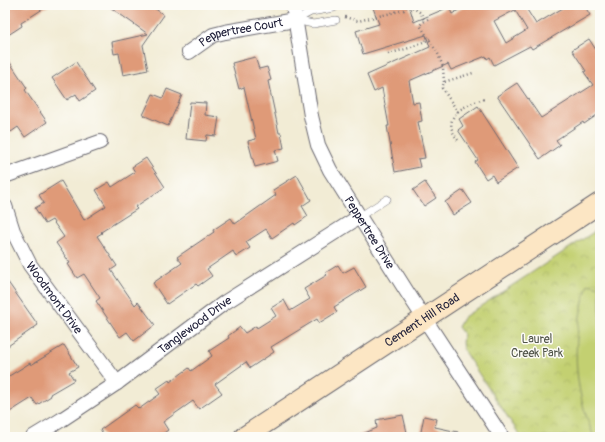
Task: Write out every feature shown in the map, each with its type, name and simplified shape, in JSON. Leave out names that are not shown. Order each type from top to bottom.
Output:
[{"type":"street","name":"Peppertree Drive","points":[[293,5],[311,116],[318,145],[330,170],[502,437]]},
{"type":"street","name":"Peppertree Court","points":[[189,52],[213,35],[295,20]]},
{"type":"street","points":[[5,176],[100,142]]},
{"type":"street","name":"Cement Hill Road","points":[[244,437],[600,204]]},
{"type":"street","name":"Woodmont Drive","points":[[5,206],[13,231],[30,265],[117,383]]},
{"type":"street","name":"Tanglewood Drive","points":[[33,437],[117,383],[224,303],[359,217]]},
{"type":"lane","points":[[295,20],[311,12],[334,8]]},
{"type":"lane","points":[[295,20],[313,24],[338,18]]},
{"type":"lane","points":[[359,217],[387,199]]},
{"type":"path","points":[[338,18],[358,21],[404,10],[409,5],[421,13],[424,22]]},
{"type":"path","points":[[428,19],[420,25],[430,39],[443,67],[444,82],[442,88],[458,112]]},
{"type":"path","points":[[388,54],[409,48],[430,39]]},
{"type":"path","points":[[444,82],[473,73]]},
{"type":"path","points":[[458,140],[453,134],[451,123],[452,118],[470,103],[484,99]]},
{"type":"green space","name":"Laurel Creek Park","points":[[600,228],[600,437],[521,437],[465,353],[462,344],[464,335],[458,327],[463,318],[467,315]]},
{"type":"green space","points":[[588,284],[600,287],[600,437],[594,437],[581,398],[576,361],[582,304]]},
{"type":"building","points":[[5,5],[49,5],[21,23],[22,26],[5,37]]},
{"type":"building","points":[[107,5],[150,5],[164,15],[143,45],[148,70],[123,75],[119,53],[114,54],[112,42],[148,34]]},
{"type":"building","points":[[372,5],[409,5],[414,22],[449,7],[452,14],[467,5],[524,5],[536,24],[568,5],[584,5],[590,15],[532,49],[530,46],[494,65],[490,57],[487,59],[486,56],[451,70],[448,64],[409,81],[413,103],[419,102],[422,121],[418,122],[425,158],[418,159],[420,167],[395,172],[382,88],[374,92],[367,75],[430,47],[426,35],[363,54],[356,31],[379,24]],"holes":[[[515,10],[527,30],[506,43],[494,21]]]},
{"type":"building","points":[[589,39],[600,56],[600,113],[584,124],[583,122],[556,140],[560,145],[540,159],[497,96],[517,83],[541,118],[593,85],[584,72],[586,71],[572,50]]},
{"type":"building","points":[[5,55],[27,88],[25,90],[47,122],[25,137],[18,127],[11,132],[5,123]]},
{"type":"building","points":[[255,57],[259,69],[267,67],[271,80],[268,81],[279,133],[281,133],[284,148],[275,150],[278,161],[255,167],[248,141],[256,139],[244,87],[239,89],[232,63]]},
{"type":"building","points":[[76,62],[95,91],[80,101],[76,94],[67,100],[52,78]]},
{"type":"building","points":[[167,89],[182,95],[168,126],[143,115],[153,94],[163,98]]},
{"type":"building","points":[[190,102],[206,103],[205,115],[219,117],[216,136],[207,135],[206,141],[186,139]]},
{"type":"building","points":[[478,106],[518,168],[496,182],[492,175],[486,179],[475,162],[478,160],[458,130],[463,126],[459,119]]},
{"type":"building","points":[[146,158],[165,187],[135,207],[137,209],[97,236],[117,266],[111,270],[135,305],[138,302],[155,325],[134,341],[127,332],[120,337],[96,301],[100,298],[84,274],[77,278],[68,264],[70,263],[56,243],[64,237],[52,220],[45,224],[35,208],[44,203],[39,195],[61,181],[84,220],[106,206],[96,190],[109,182],[112,187],[135,172],[132,167]]},
{"type":"building","points":[[297,175],[311,200],[302,206],[308,216],[295,225],[294,223],[272,238],[266,229],[246,242],[250,248],[236,257],[233,251],[207,269],[212,276],[198,286],[196,284],[167,304],[153,283],[182,263],[177,257],[214,232],[213,230],[231,218],[235,224],[276,195],[273,190]]},
{"type":"building","points":[[425,182],[436,198],[424,206],[413,190]]},
{"type":"building","points":[[463,190],[472,203],[453,215],[445,202]]},
{"type":"building","points":[[338,265],[343,273],[354,267],[366,287],[334,307],[337,312],[319,323],[317,319],[271,347],[274,352],[250,368],[246,362],[215,384],[222,393],[199,409],[193,401],[163,422],[168,430],[158,437],[105,437],[100,430],[135,405],[139,409],[160,394],[156,389],[169,380],[170,382],[189,368],[191,371],[212,356],[209,351],[229,338],[228,336],[240,327],[245,333],[256,326],[257,328],[276,316],[271,308],[284,300],[290,311],[310,299],[304,289],[327,275],[325,273]]},
{"type":"building","points":[[5,278],[38,325],[5,348]]},
{"type":"building","points":[[64,345],[78,367],[69,372],[74,380],[50,394],[51,396],[37,405],[32,398],[5,415],[5,376],[9,376],[30,363],[31,365]]},
{"type":"building","points":[[403,415],[408,437],[355,437],[377,428],[376,420]]},
{"type":"building","points":[[424,416],[437,419],[435,427],[458,432],[457,437],[420,437]]}]
